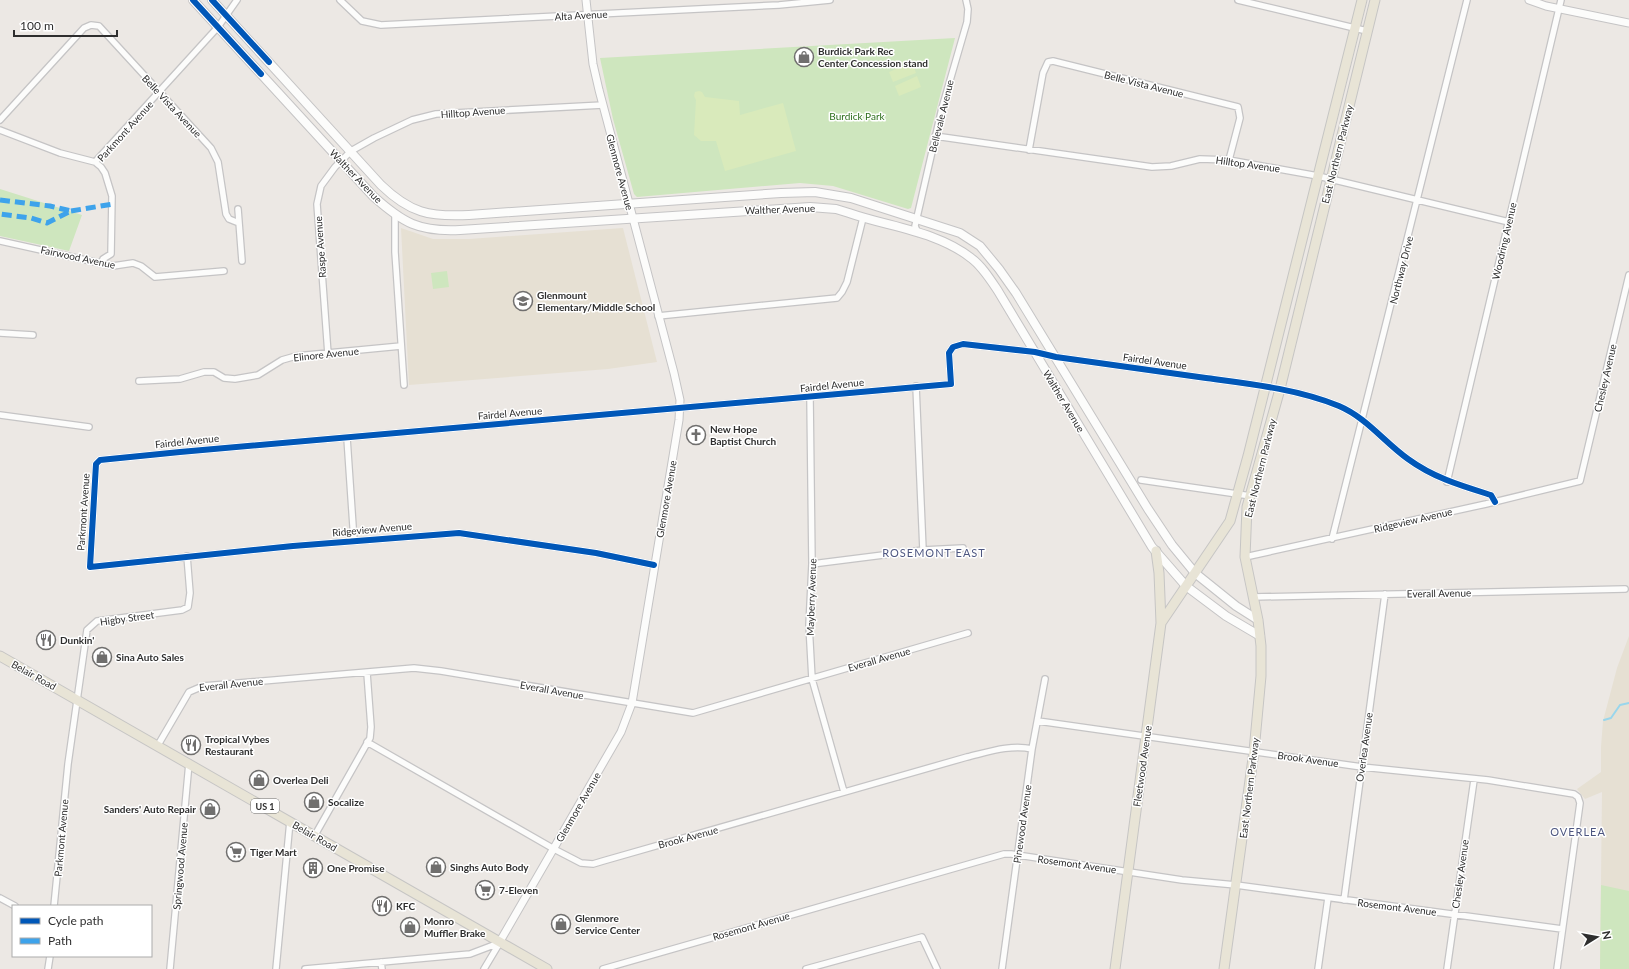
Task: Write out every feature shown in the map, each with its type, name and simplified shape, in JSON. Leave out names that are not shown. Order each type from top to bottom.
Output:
[{"type":"main road","name":"Walther Avenue","points":[[193,0],[374,196],[395,214],[418,227],[430,230],[445,231],[633,219],[799,206],[836,209],[918,233],[943,242],[972,258],[998,291],[1139,526],[1156,551],[1186,586],[1226,616],[1260,636]]},
{"type":"main road","name":"Walther Avenue","points":[[212,0],[350,151],[398,201],[409,208],[431,215],[469,215],[815,192],[851,198],[960,233],[980,246],[999,269],[1056,357],[1157,524],[1195,572],[1236,606],[1258,620]]},
{"type":"main road","name":"East Northern Parkway","points":[[1195,572],[1230,520],[1238,494],[1362,0]]},
{"type":"main road","name":"East Northern Parkway","points":[[1224,969],[1254,751],[1261,676],[1258,620],[1245,557],[1245,525],[1251,496],[1280,389],[1375,0]]},
{"type":"main road","points":[[1293,275],[1307,279]]},
{"type":"main road","points":[[1156,551],[1159,573],[1161,623]]},
{"type":"main road","name":"Fleetwood Avenue","points":[[1115,969],[1161,623],[1195,572]]},
{"type":"main road","name":"Belair Road","points":[[1,659],[158,745],[546,969]]},
{"type":"street","name":"Parkmont Avenue","points":[[102,263],[103,259],[111,254],[112,196],[105,173],[95,162],[218,27],[237,0]]},
{"type":"street","name":"Alta Avenue","points":[[340,0],[362,21],[381,25],[779,5],[830,0]]},
{"type":"street","name":"Glenmore Avenue","points":[[484,969],[621,732],[632,703],[680,408],[674,373],[593,64],[586,0]]},
{"type":"street","name":"Bellevale Avenue","points":[[918,233],[916,226],[917,219],[942,108],[967,22],[968,9],[966,0]]},
{"type":"street","points":[[1238,0],[1367,31]]},
{"type":"street","name":"Northway Drive","points":[[1332,539],[1467,0]]},
{"type":"street","points":[[1529,0],[1558,9],[1629,24]]},
{"type":"street","name":"Woodring Avenue","points":[[1447,482],[1560,0]]},
{"type":"street","name":"Belle Vista Avenue","points":[[0,120],[84,28],[91,25],[99,26],[214,152],[221,175],[224,205],[229,218],[239,223]]},
{"type":"street","name":"Belle Vista Avenue","points":[[1029,150],[1039,89],[1048,62],[1062,63],[1235,105],[1239,110],[1240,118],[1229,160]]},
{"type":"street","name":"Hilltop Avenue","points":[[350,151],[400,125],[436,114],[603,105]]},
{"type":"street","points":[[0,130],[54,151],[95,162]]},
{"type":"street","name":"Hilltop Avenue","points":[[936,136],[1152,167],[1171,166],[1200,159],[1229,160],[1318,176],[1509,222]]},
{"type":"street","name":"Raspe Avenue","points":[[328,354],[318,204],[322,186],[350,151]]},
{"type":"street","points":[[238,209],[242,261]]},
{"type":"street","points":[[395,214],[404,385]]},
{"type":"street","points":[[658,316],[835,299],[840,296],[847,282],[863,218]]},
{"type":"street","name":"Fairwood Avenue","points":[[0,241],[119,266],[133,263],[141,266],[155,277],[224,271]]},
{"type":"street","name":"Chesley Avenue","points":[[1580,481],[1629,275]]},
{"type":"street","points":[[0,333],[33,335]]},
{"type":"street","name":"Fairdel Avenue","points":[[100,460],[951,384],[949,353],[953,347],[963,344],[1035,352],[1056,357],[1265,386],[1329,402],[1350,411],[1363,419],[1407,458],[1447,482],[1491,495],[1495,502]]},
{"type":"street","name":"Elinore Avenue","points":[[139,381],[180,379],[204,372],[214,372],[224,378],[235,379],[258,375],[288,358],[401,346]]},
{"type":"street","points":[[916,386],[923,550]]},
{"type":"street","name":"Mayberry Avenue","points":[[810,397],[812,564],[809,625],[812,679],[844,792]]},
{"type":"street","points":[[0,415],[89,427]]},
{"type":"street","points":[[347,438],[354,541]]},
{"type":"street","name":"Parkmont Avenue","points":[[90,567],[96,464],[100,460]]},
{"type":"street","points":[[1141,480],[1251,496]]},
{"type":"street","name":"Ridgeview Avenue","points":[[1245,557],[1332,539],[1580,481]]},
{"type":"street","name":"Ridgeview Avenue","points":[[90,567],[186,556],[460,533],[596,553],[654,565]]},
{"type":"street","points":[[812,564],[923,550],[963,548]]},
{"type":"street","name":"Higby Street","points":[[76,699],[87,630],[97,621],[182,610],[188,607],[190,593],[186,556]]},
{"type":"street","name":"Everall Avenue","points":[[1253,597],[1625,589]]},
{"type":"street","name":"Overlea Avenue","points":[[1344,900],[1385,594]]},
{"type":"street","name":"Everall Avenue","points":[[158,745],[186,696],[195,688],[367,673],[396,669],[427,669],[693,713],[968,633]]},
{"type":"street","points":[[315,835],[346,783],[370,738],[371,727],[367,673]]},
{"type":"street","name":"Pinewood Avenue","points":[[1002,969],[1032,749],[1045,679]]},
{"type":"street","name":"Parkmont Avenue","points":[[54,905],[76,699]]},
{"type":"street","name":"Brook Avenue","points":[[1038,721],[1362,767],[1562,791],[1574,794],[1580,800],[1579,816],[1562,930]]},
{"type":"street","name":"Brook Avenue","points":[[367,742],[554,849],[581,863],[593,864],[994,750],[1021,747],[1032,749]]},
{"type":"street","name":"Springwood Avenue","points":[[170,969],[189,763]]},
{"type":"street","name":"Chesley Avenue","points":[[1447,969],[1474,780]]},
{"type":"street","points":[[276,969],[290,821]]},
{"type":"street","name":"Rosemont Avenue","points":[[603,969],[1004,854],[1127,870],[1182,880],[1236,885],[1562,930]]},
{"type":"street","points":[[0,898],[14,905]]},
{"type":"street","points":[[1318,969],[1328,898]]},
{"type":"street","points":[[1557,969],[1562,930]]},
{"type":"street","points":[[806,969],[922,937],[937,969]]},
{"type":"street","points":[[305,969],[449,957],[478,952],[499,943]]},
{"type":"street","points":[[478,952],[483,955],[487,962]]},
{"type":"street","points":[[48,969],[50,957]]},
{"type":"street","points":[[382,962],[382,969]]},
{"type":"shaded area","name":"Glenmount Elementary/Middle School","points":[[401,228],[433,239],[469,239],[623,228],[657,362],[608,369],[409,385]]},
{"type":"shaded area","points":[[1629,636],[1629,969],[1600,969],[1602,792],[1585,799],[1577,789],[1601,772],[1603,721],[1617,668]]},
{"type":"green space","name":"Burdick Park","points":[[955,38],[911,208],[908,209],[833,186],[800,183],[637,197],[634,194],[613,119],[600,58]]},
{"type":"green space","points":[[912,62],[916,73],[893,82],[889,72]]},
{"type":"green space","points":[[917,76],[921,87],[899,96],[895,86]]},
{"type":"green space","points":[[695,92],[702,92],[705,97],[739,101],[740,115],[783,103],[796,151],[725,171],[716,141],[701,141],[694,135],[696,100],[694,96]]},
{"type":"green space","points":[[0,189],[82,215],[69,251],[0,236]]},
{"type":"green space","points":[[447,271],[449,287],[433,289],[431,273]]},
{"type":"green space","points":[[1601,885],[1629,891],[1629,969],[1600,969]]},
{"type":"waterway","points":[[1604,720],[1611,718],[1620,705],[1629,703]]},
{"type":"marked path","points":[[0,200],[50,206],[71,211],[47,223],[31,218],[0,214]]},
{"type":"marked path","points":[[71,211],[113,204]]},
{"type":"cycle path","points":[[193,0],[261,74]]},
{"type":"cycle path","points":[[212,0],[269,62]]},
{"type":"cycle path","points":[[654,565],[596,553],[459,533],[293,546],[90,567],[96,464],[100,460],[180,452],[951,384],[949,353],[953,347],[963,344],[1035,352],[1056,357],[1257,385],[1307,395],[1349,411],[1418,466],[1448,481],[1491,495],[1495,502]]},
{"type":"place","name":"Burdick Park Rec Center Concession stand","points":[[804,57]]},
{"type":"place","name":"Glenmount Elementary/Middle School","points":[[523,301]]},
{"type":"place","name":"New Hope Baptist Church","points":[[696,435]]},
{"type":"place","name":"Dunkin'","points":[[46,640]]},
{"type":"place","name":"Sina Auto Sales","points":[[102,657]]},
{"type":"place","name":"Tropical Vybes Restaurant","points":[[191,745]]},
{"type":"place","name":"Overlea Deli","points":[[259,780]]},
{"type":"place","name":"Socalize","points":[[314,802]]},
{"type":"place","name":"Sanders' Auto Repair","points":[[210,809]]},
{"type":"place","name":"Tiger Mart","points":[[236,852]]},
{"type":"place","name":"Singhs Auto Body","points":[[436,867]]},
{"type":"place","name":"One Promise","points":[[313,868]]},
{"type":"place","name":"7-Eleven","points":[[485,890]]},
{"type":"place","name":"KFC","points":[[382,906]]},
{"type":"place","name":"Glenmore Service Center","points":[[561,924]]},
{"type":"place","name":"Monro Muffler Brake","points":[[410,927]]},
{"type":"district","name":"ROSEMONT EAST","points":[[934,552]]},
{"type":"district","name":"OVERLEA","points":[[1578,831]]}]
